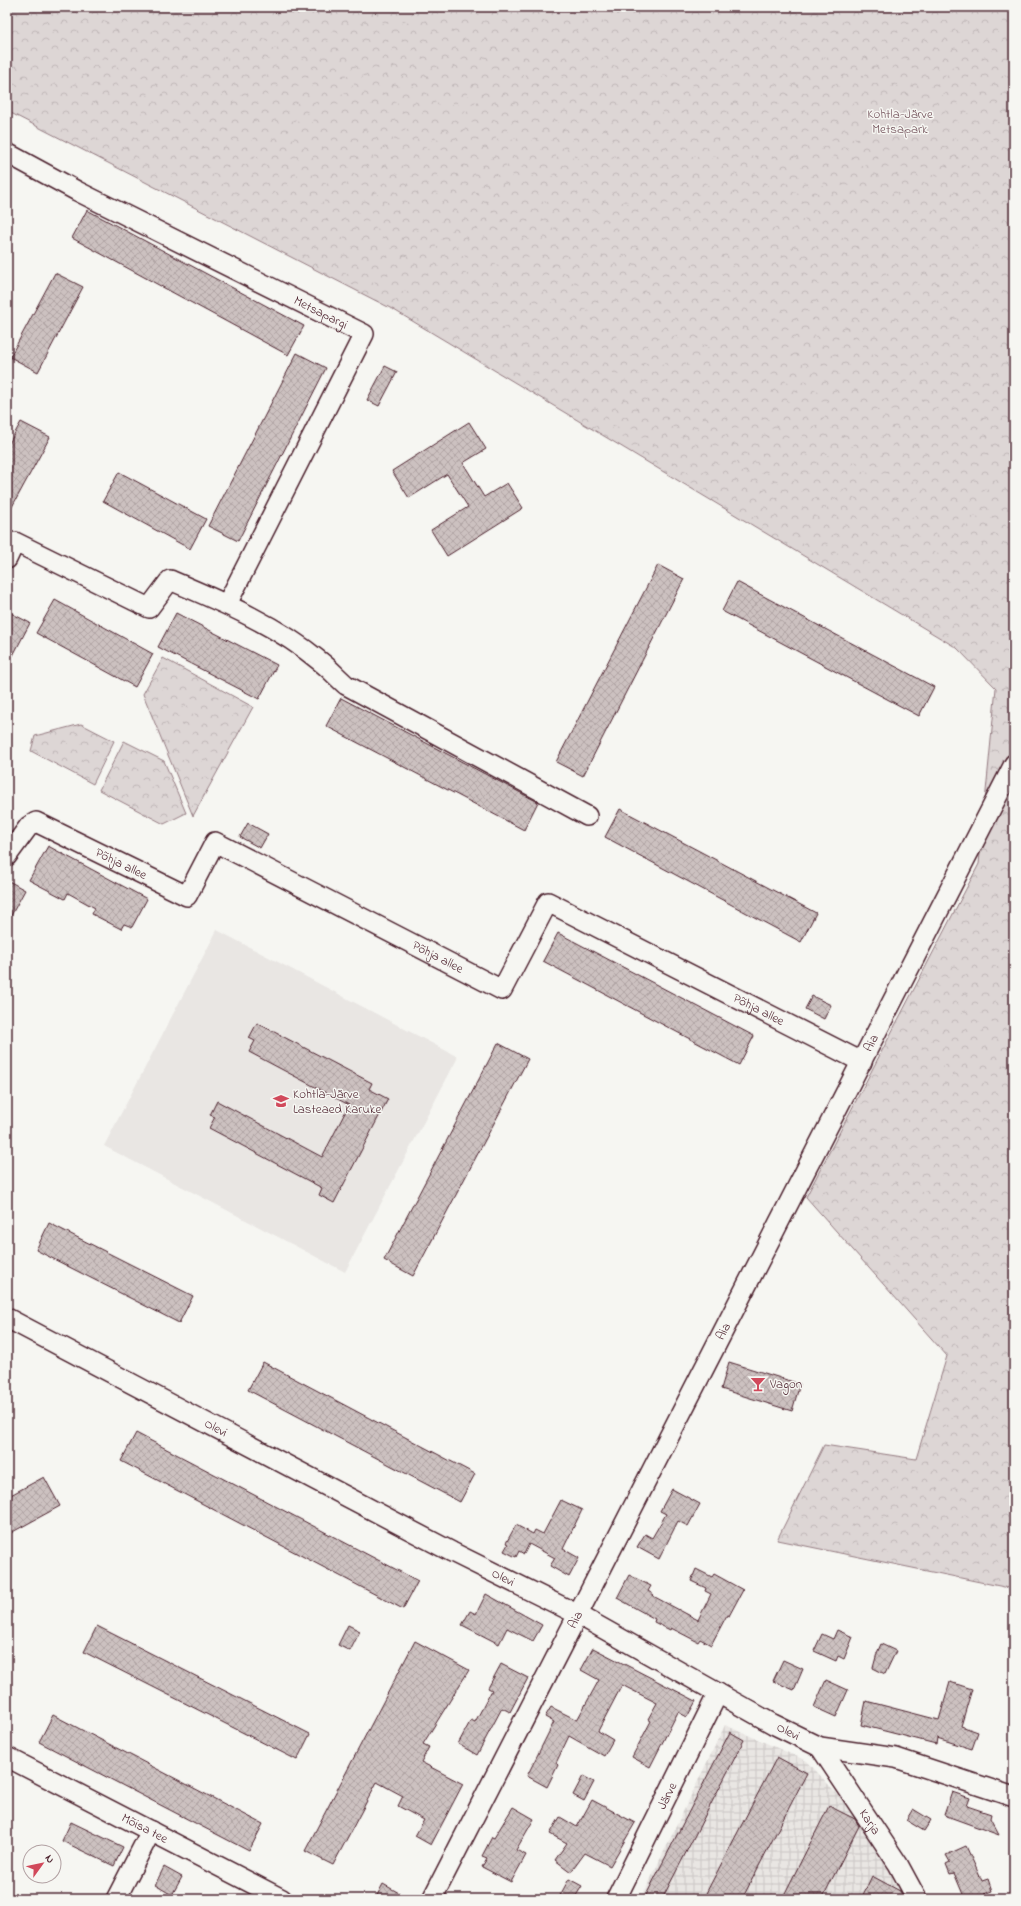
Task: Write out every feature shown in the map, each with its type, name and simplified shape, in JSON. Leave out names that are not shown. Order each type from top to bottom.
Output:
[{"type":"street","name":"Metsapargi","points":[[7,153],[77,191],[364,334],[227,604]]},
{"type":"street","points":[[7,559],[15,542],[148,608],[170,580],[227,604],[296,642],[322,662],[346,685],[587,816]]},
{"type":"street","name":"Aia","points":[[432,1899],[577,1614],[669,1440],[1014,764]]},
{"type":"street","name":"Põhja allee","points":[[7,856],[29,826],[36,822],[187,896],[215,842],[502,990],[548,902],[862,1062]]},
{"type":"street","name":"Olevi","points":[[7,1318],[452,1552],[577,1614],[773,1724],[820,1747],[896,1758],[1014,1797]]},
{"type":"street","name":"Järve","points":[[616,1899],[718,1693]]},
{"type":"street","name":"Karja","points":[[820,1747],[898,1864],[917,1899]]},
{"type":"street","name":"Mõisa tee","points":[[7,1757],[282,1899]]},
{"type":"street","points":[[116,1899],[151,1831]]},
{"type":"shaded area","name":"Kohtla-Järve Lasteaed Karuke","points":[[217,930],[458,1057],[345,1272],[104,1146]]},
{"type":"shaded area","points":[[725,1725],[807,1761],[859,1818],[908,1899],[641,1899]]},
{"type":"green space","name":"Kohtla-Järve Metsapark","points":[[7,7],[1014,7],[1014,1589],[777,1540],[824,1445],[916,1459],[947,1356],[806,1197],[979,864],[996,688],[957,648],[394,310],[7,111]]},
{"type":"green space","points":[[163,658],[253,707],[193,816],[143,694]]},
{"type":"green space","points":[[81,724],[114,741],[93,784],[31,751],[35,736]]},
{"type":"green space","points":[[124,741],[164,761],[186,813],[164,824],[99,790]]},
{"type":"building","points":[[87,210],[304,326],[288,355],[72,238]]},
{"type":"building","points":[[55,273],[83,287],[38,372],[10,357]]},
{"type":"building","points":[[297,353],[326,368],[238,541],[208,526]]},
{"type":"building","points":[[385,366],[397,372],[379,406],[367,400]]},
{"type":"building","points":[[21,422],[50,437],[7,516],[7,447]]},
{"type":"building","points":[[469,422],[486,449],[463,463],[484,497],[507,483],[523,508],[447,556],[431,530],[468,507],[447,474],[409,498],[392,471]]},
{"type":"building","points":[[119,472],[206,519],[190,549],[103,501]]},
{"type":"building","points":[[658,565],[684,579],[583,776],[556,762]]},
{"type":"building","points":[[737,582],[934,687],[919,716],[722,611]]},
{"type":"building","points":[[55,600],[153,654],[135,687],[36,633]]},
{"type":"building","points":[[7,611],[30,623],[7,667]]},
{"type":"building","points":[[176,613],[277,665],[259,699],[158,647]]},
{"type":"building","points":[[341,698],[538,802],[524,830],[326,726]]},
{"type":"building","points":[[620,809],[816,913],[801,942],[605,837]]},
{"type":"building","points":[[248,823],[268,834],[260,848],[240,837]]},
{"type":"building","points":[[48,846],[147,899],[132,927],[124,924],[121,929],[92,914],[95,908],[68,893],[65,899],[29,880]]},
{"type":"building","points":[[7,880],[25,890],[7,923]]},
{"type":"building","points":[[558,933],[754,1036],[739,1065],[543,961]]},
{"type":"building","points":[[812,996],[831,1005],[824,1019],[805,1009]]},
{"type":"building","points":[[257,1023],[372,1083],[369,1089],[388,1099],[334,1203],[319,1195],[322,1188],[209,1128],[215,1117],[210,1115],[217,1101],[322,1157],[349,1105],[249,1052],[255,1041],[249,1038]]},
{"type":"building","points":[[498,1043],[528,1059],[413,1276],[384,1260]]},
{"type":"building","points":[[49,1223],[193,1296],[179,1323],[36,1250]]},
{"type":"building","points":[[263,1362],[475,1474],[460,1502],[248,1390]]},
{"type":"building","points":[[729,1362],[800,1384],[792,1411],[721,1389]]},
{"type":"building","points":[[136,1433],[418,1581],[403,1609],[121,1461]]},
{"type":"building","points":[[44,1477],[60,1506],[7,1535],[7,1497]]},
{"type":"building","points":[[672,1489],[700,1504],[688,1526],[678,1521],[659,1559],[637,1547],[645,1534],[652,1538],[666,1514],[660,1511]]},
{"type":"building","points":[[561,1500],[582,1510],[563,1549],[579,1558],[569,1577],[550,1566],[555,1558],[529,1544],[524,1554],[519,1551],[516,1557],[504,1551],[508,1544],[506,1543],[516,1525],[533,1534],[535,1530],[543,1534]]},
{"type":"building","points":[[696,1569],[712,1577],[714,1574],[743,1590],[729,1616],[727,1615],[711,1645],[700,1639],[698,1642],[671,1628],[670,1630],[654,1622],[655,1619],[617,1598],[629,1575],[651,1586],[648,1591],[654,1595],[653,1596],[698,1620],[711,1594],[705,1591],[706,1588],[691,1581]]},
{"type":"building","points":[[486,1594],[542,1625],[533,1641],[507,1628],[499,1644],[462,1625],[470,1611],[476,1614]]},
{"type":"building","points":[[348,1625],[360,1631],[350,1651],[338,1645]]},
{"type":"building","points":[[97,1626],[310,1734],[297,1760],[84,1652]]},
{"type":"building","points":[[837,1630],[853,1637],[844,1659],[838,1656],[836,1661],[814,1651],[822,1634],[833,1639]]},
{"type":"building","points":[[415,1641],[469,1670],[423,1744],[429,1747],[421,1762],[463,1784],[431,1845],[415,1836],[424,1820],[398,1806],[403,1796],[377,1782],[333,1865],[305,1851]]},
{"type":"building","points":[[881,1644],[896,1651],[885,1674],[873,1668]]},
{"type":"building","points":[[593,1648],[696,1701],[687,1717],[678,1712],[650,1767],[632,1757],[651,1721],[648,1719],[657,1703],[622,1685],[598,1731],[613,1740],[604,1756],[569,1736],[556,1763],[558,1765],[547,1787],[527,1776],[554,1722],[545,1717],[551,1707],[577,1720],[599,1680],[581,1670]]},
{"type":"building","points":[[783,1660],[803,1669],[794,1690],[773,1681]]},
{"type":"building","points":[[501,1664],[528,1678],[510,1712],[502,1708],[477,1755],[458,1744],[471,1720],[475,1722],[492,1690],[488,1688]]},
{"type":"building","points":[[826,1680],[848,1690],[836,1717],[814,1707]]},
{"type":"building","points":[[950,1682],[972,1689],[961,1726],[978,1732],[972,1749],[937,1738],[936,1744],[861,1725],[866,1701],[939,1720]]},
{"type":"building","points":[[53,1715],[263,1824],[249,1851],[39,1742]]},
{"type":"building","points":[[730,1732],[744,1740],[662,1899],[644,1899]]},
{"type":"building","points":[[777,1757],[807,1773],[742,1899],[703,1899]]},
{"type":"building","points":[[583,1776],[594,1782],[584,1801],[573,1795]]},
{"type":"building","points":[[952,1792],[970,1798],[967,1806],[991,1814],[990,1818],[999,1835],[944,1815]]},
{"type":"building","points":[[592,1800],[635,1823],[610,1866],[585,1853],[571,1872],[555,1860],[567,1843],[550,1834],[560,1817],[577,1827]]},
{"type":"building","points":[[829,1806],[855,1819],[859,1826],[822,1899],[782,1899]]},
{"type":"building","points":[[513,1807],[534,1819],[516,1850],[526,1855],[511,1882],[482,1867],[487,1858],[482,1856],[492,1837],[494,1838]]},
{"type":"building","points":[[913,1809],[931,1820],[924,1831],[906,1820]]},
{"type":"building","points":[[71,1822],[123,1847],[114,1866],[62,1841]]},
{"type":"building","points":[[966,1846],[982,1881],[988,1879],[992,1891],[984,1894],[987,1899],[965,1899],[954,1873],[950,1874],[946,1864],[950,1862],[946,1855]]},
{"type":"building","points":[[164,1867],[182,1877],[172,1895],[155,1885]]},
{"type":"building","points":[[872,1876],[900,1891],[904,1899],[861,1899]]},
{"type":"building","points":[[569,1879],[582,1886],[574,1899],[558,1899]]},
{"type":"building","points":[[383,1884],[410,1899],[375,1899]]},
{"type":"place","name":"Kohtla-Järve Lasteaed Karuke","points":[[281,1101]]},
{"type":"place","name":"Vagon","points":[[758,1384]]}]
